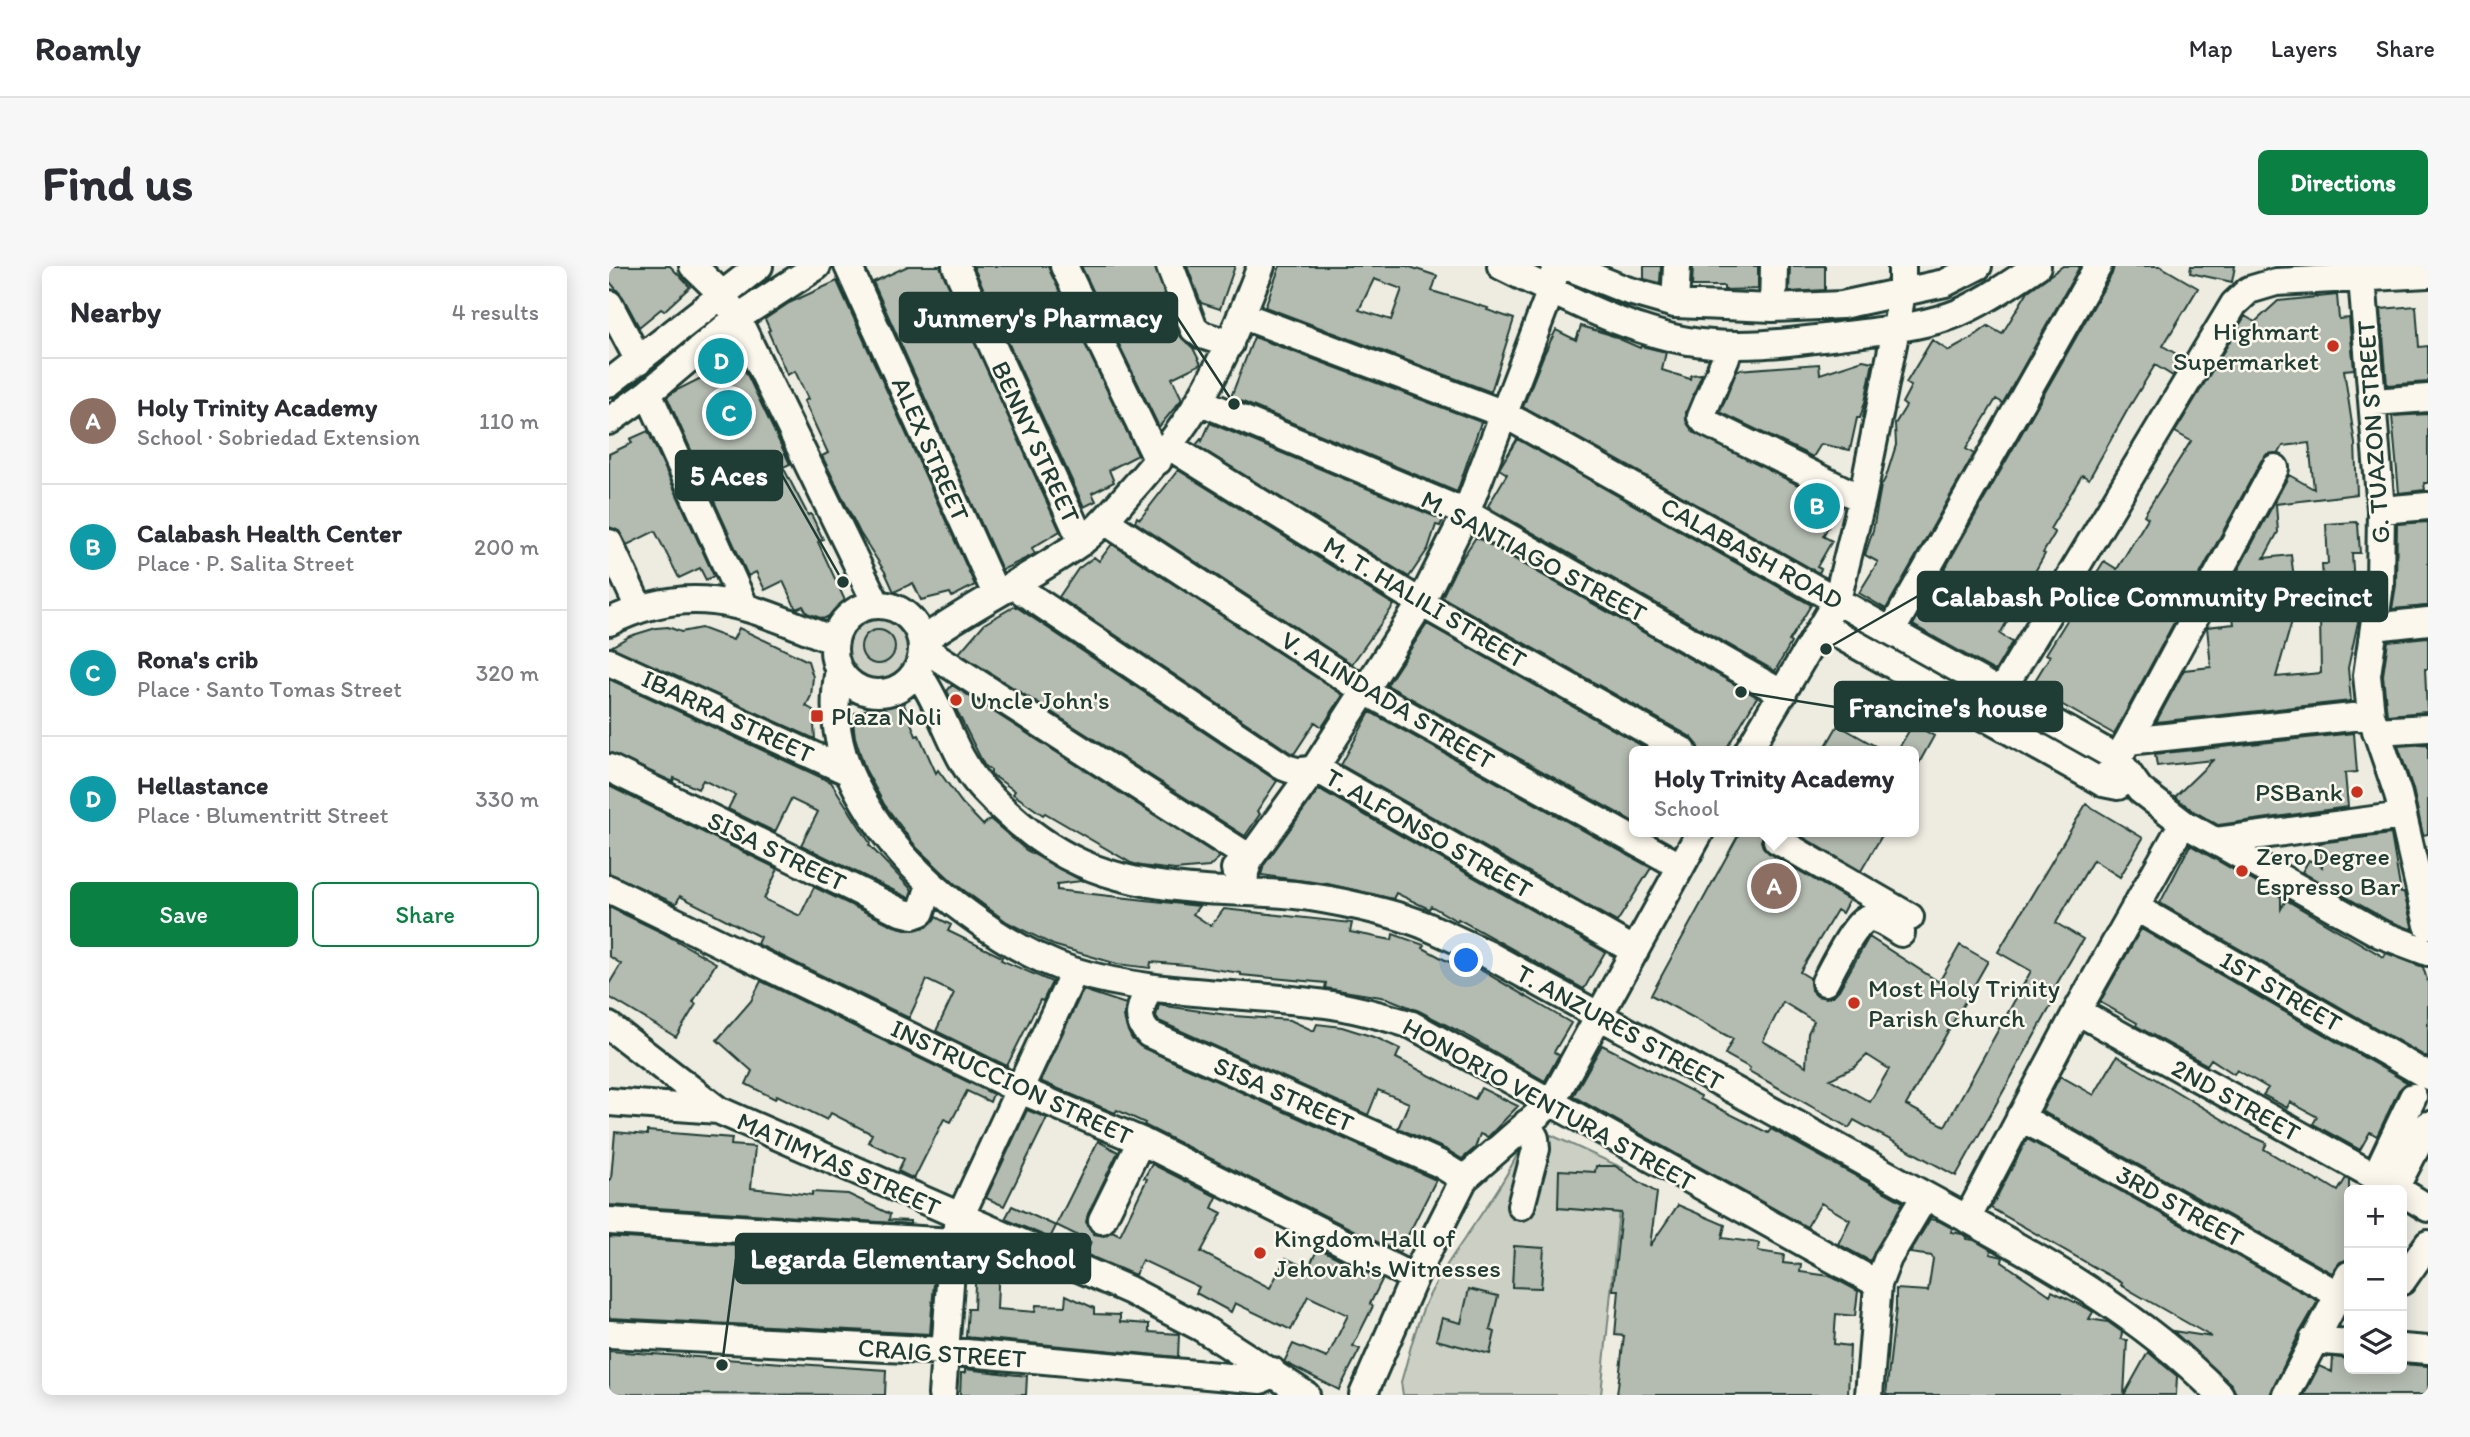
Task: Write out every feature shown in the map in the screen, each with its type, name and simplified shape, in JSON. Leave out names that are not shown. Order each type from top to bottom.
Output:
[{"type":"street","points":[[693,266],[722,294],[737,318],[877,605]]},
{"type":"street","points":[[609,383],[759,266]]},
{"type":"street","points":[[609,421],[648,393],[737,318],[817,266]]},
{"type":"street","name":"ALEX STREET","points":[[848,266],[1005,590]]},
{"type":"street","name":"BENNY STREET","points":[[956,266],[1082,541]]},
{"type":"street","points":[[1064,266],[1164,453]]},
{"type":"street","points":[[1170,266],[1194,329],[1202,335],[1230,344]]},
{"type":"street","points":[[1250,858],[920,653],[916,626],[906,615],[892,607],[877,605],[863,608],[850,616],[835,641],[834,656],[839,670],[851,684],[868,692],[887,693],[904,685],[920,653],[957,615],[1005,590],[1082,541],[1105,521],[1164,453],[1199,401],[1230,344],[1261,266]]},
{"type":"street","points":[[1501,266],[1554,278],[1618,320],[1687,341],[1731,345],[1772,344],[1896,329],[1952,316],[2037,266]]},
{"type":"street","points":[[1566,266],[1626,290],[1675,304],[1773,309],[1842,305],[1902,279],[1945,283],[1978,266]]},
{"type":"street","points":[[1675,304],[1677,266]]},
{"type":"street","points":[[1773,309],[1774,266]]},
{"type":"street","points":[[1892,630],[2098,266]]},
{"type":"street","points":[[1985,718],[2234,304],[2273,274],[2361,271],[2428,274]]},
{"type":"street","name":"G. TUAZON STREET","points":[[2361,271],[2381,510],[2381,577],[2367,675],[2374,723],[2403,816],[2419,844],[2428,925]]},
{"type":"street","points":[[1244,892],[1245,872],[1250,858],[1315,768],[1421,603],[1466,513],[1554,278]]},
{"type":"street","points":[[1751,746],[1837,600],[1862,499],[1896,329],[1902,279]]},
{"type":"street","points":[[609,304],[639,361]]},
{"type":"street","name":"CALABASH ROAD","points":[[1241,316],[1504,414],[2001,692],[2123,749],[2140,790]]},
{"type":"street","points":[[1731,345],[1701,417],[1705,422],[1862,499]]},
{"type":"street","points":[[648,393],[744,606]]},
{"type":"street","points":[[2374,402],[2428,398]]},
{"type":"street","name":"M. SANTIAGO STREET","points":[[1199,401],[1466,513],[1783,694]]},
{"type":"street","name":"M. T. HALILI STREET","points":[[1164,453],[1674,746]]},
{"type":"street","points":[[2103,783],[2275,468]]},
{"type":"street","points":[[2381,510],[2428,506]]},
{"type":"street","name":"V. ALINDADA STREET","points":[[1105,521],[1364,691],[1680,866]]},
{"type":"street","points":[[609,543],[639,608]]},
{"type":"street","name":"T. ALFONSO STREET","points":[[1005,590],[1284,767],[1304,772],[1315,768],[1635,951]]},
{"type":"street","points":[[609,622],[639,608],[671,600],[697,598],[744,606],[835,641]]},
{"type":"street","points":[[2374,626],[2428,621]]},
{"type":"street","name":"CALABASH ROAD","points":[[1823,626],[2103,783],[2140,790]]},
{"type":"street","name":"T. ANZURES STREET","points":[[920,653],[924,682],[963,762],[978,784],[1021,827],[1052,849],[1085,867],[1137,881],[1202,890],[1297,895],[1367,909],[1422,924],[1487,954],[1967,1219],[2070,1279],[2163,1341],[2220,1395]]},
{"type":"street","name":"IBARRA STREET","points":[[609,662],[847,771]]},
{"type":"street","name":"HONORIO VENTURA STREET","points":[[839,670],[835,691],[835,715],[847,771],[863,804],[895,848],[930,885],[985,926],[1025,951],[1074,972],[1149,987],[1325,1004],[1367,1011],[1412,1025],[1878,1284]]},
{"type":"street","points":[[2123,749],[2374,723],[2428,727]]},
{"type":"street","name":"SISA STREET","points":[[609,768],[901,912],[913,915],[921,912],[930,885]]},
{"type":"street","points":[[2140,790],[2183,823],[2380,934],[2428,952]]},
{"type":"street","points":[[2216,841],[2403,816]]},
{"type":"street","points":[[1967,1219],[2077,1011],[2183,823]]},
{"type":"street","points":[[1363,1395],[1414,1278],[1464,1179],[1551,1103],[1697,837]]},
{"type":"street","points":[[1777,840],[1906,925],[1872,917],[1864,919],[1825,982]]},
{"type":"street","points":[[1202,890],[1250,858]]},
{"type":"street","name":"INSTRUCCION STREET","points":[[609,888],[1018,1089],[1142,1141],[1414,1278]]},
{"type":"street","name":"1ST STREET","points":[[2135,907],[2420,1086]]},
{"type":"street","points":[[942,1395],[956,1230],[1018,1089],[1074,972]]},
{"type":"street","name":"SISA STREET","points":[[1149,987],[1139,1016],[1143,1029],[1149,1034],[1440,1164],[1464,1179]]},
{"type":"street","name":"2ND STREET","points":[[2077,1011],[2389,1185]]},
{"type":"street","name":"MATIMYAS STREET","points":[[609,1026],[718,1110],[956,1230],[1129,1290],[1202,1328],[1306,1395]]},
{"type":"street","points":[[2394,1185],[2420,1086]]},
{"type":"street","points":[[609,1102],[718,1110]]},
{"type":"street","name":"3RD STREET","points":[[2020,1116],[2344,1285]]},
{"type":"street","points":[[1521,1206],[1537,1149],[1527,1123]]},
{"type":"street","points":[[2394,1185],[2428,1125]]},
{"type":"street","points":[[1102,1220],[1142,1141]]},
{"type":"street","name":"2ND STREET","points":[[2407,1195],[2428,1208]]},
{"type":"street","points":[[1869,1395],[1878,1284],[1888,1258],[1925,1196]]},
{"type":"street","points":[[609,1221],[956,1230]]},
{"type":"street","points":[[2407,1274],[2428,1244]]},
{"type":"street","points":[[2286,1395],[2344,1285]]},
{"type":"street","name":"CRAIG STREET","points":[[609,1334],[945,1351],[1261,1380],[1272,1371]]},
{"type":"street","points":[[2313,1340],[2344,1343]]},
{"type":"street","points":[[2407,1348],[2428,1350]]},
{"type":"shaded area","points":[[877,616],[895,622],[903,630],[909,648],[903,666],[895,674],[877,680],[859,674],[851,666],[845,648],[851,630],[859,622]]},
{"type":"shaded area","points":[[1551,1135],[1623,1168],[1601,1395],[1403,1395],[1401,1382],[1416,1330],[1438,1280],[1501,1184],[1522,1144]]},
{"type":"building","points":[[609,266],[670,266],[690,287],[664,311],[661,309],[639,327],[623,297],[609,281]]},
{"type":"building","points":[[908,266],[940,266],[1060,531],[1032,548],[1035,554],[1002,570],[873,282]]},
{"type":"building","points":[[973,266],[1048,266],[1138,455],[1109,470],[1114,482],[1092,493],[1096,501],[1084,507]]},
{"type":"building","points":[[1081,266],[1155,266],[1179,335],[1193,348],[1201,364],[1172,378],[1182,399],[1159,427]]},
{"type":"building","points":[[1187,266],[1235,266],[1220,309],[1201,303]]},
{"type":"building","points":[[1280,266],[1407,266],[1437,276],[1432,291],[1514,319],[1491,392],[1265,307]],"holes":[[[1374,279],[1402,289],[1391,320],[1359,310]]]},
{"type":"building","points":[[1644,266],[1661,266],[1660,283],[1644,279]]},
{"type":"building","points":[[1693,266],[1758,266],[1758,289],[1724,290],[1724,286],[1692,286]]},
{"type":"building","points":[[1790,266],[1825,266],[1825,290],[1789,292]]},
{"type":"building","points":[[2063,266],[2080,266],[2003,403],[1996,399],[1966,449],[1974,454],[1886,609],[1859,593],[1878,562],[1865,555],[1873,530],[1881,486],[1896,445],[1895,424],[1906,406],[1902,403],[1911,386],[1906,383],[1932,340],[1949,351],[1988,326],[2002,334],[2028,291]]},
{"type":"building","points":[[2114,266],[2160,266],[2198,288],[2163,346],[2183,358],[2173,376],[2155,365],[2089,479],[2082,475],[2050,529],[2055,533],[2043,553],[2045,554],[2000,634],[2012,642],[1995,671],[1913,625],[2112,274]]},
{"type":"building","points":[[2191,266],[2235,266],[2232,282],[2190,273]]},
{"type":"building","points":[[837,281],[975,585],[952,597],[950,593],[921,600],[913,583],[894,592],[885,572],[860,533],[822,456],[828,453],[804,401],[808,399],[795,371],[787,375],[768,331],[770,330],[765,319],[789,303]]},
{"type":"building","points":[[2337,295],[2339,319],[2349,318],[2354,369],[2344,370],[2355,444],[2357,494],[2276,504],[2278,532],[2264,558],[2291,555],[2295,586],[2323,581],[2322,564],[2328,564],[2326,524],[2358,524],[2360,553],[2352,553],[2355,602],[2351,614],[2360,613],[2348,668],[2351,701],[2156,722],[2184,670],[2211,667],[2207,627],[2234,624],[2229,587],[2289,475],[2314,489],[2309,443],[2283,446],[2279,453],[2267,454],[2261,461],[2114,734],[2031,687],[2050,656],[2046,654],[2104,561],[2117,569],[2148,518],[2144,515],[2191,441],[2175,432],[2245,316],[2255,322],[2278,301]],"holes":[[[2320,616],[2321,673],[2276,677],[2292,621]]]},
{"type":"building","points":[[2416,306],[2419,347],[2428,346],[2428,382],[2387,385],[2381,309]]},
{"type":"building","points":[[1581,326],[1640,348],[1641,346],[1666,352],[1662,370],[1690,379],[1691,375],[1702,374],[1686,412],[1686,420],[1693,432],[1840,506],[1823,536],[1832,541],[1817,567],[1821,569],[1819,573],[1523,407],[1556,330],[1576,340]]},
{"type":"building","points":[[1254,337],[1481,422],[1457,492],[1231,397]]},
{"type":"building","points":[[732,343],[790,464],[783,467],[823,539],[818,542],[848,607],[823,619],[807,613],[803,606],[796,609],[783,581],[765,590],[756,572],[748,576],[667,397],[707,375],[703,367]]},
{"type":"building","points":[[1863,360],[1873,362],[1865,402],[1860,418],[1857,418],[1850,450],[1821,444],[1813,457],[1720,412],[1737,370],[1819,364],[1820,374]]},
{"type":"building","points":[[2428,414],[2428,483],[2424,483],[2425,490],[2399,493],[2392,416]]},
{"type":"building","points":[[1210,423],[1443,520],[1440,526],[1436,525],[1428,549],[1409,577],[1196,445],[1201,439],[1202,441]]},
{"type":"building","points":[[648,431],[714,576],[706,580],[700,568],[679,578],[655,531],[627,545],[619,531],[609,527],[609,454],[632,443],[630,439]]},
{"type":"building","points":[[1517,439],[1811,605],[1775,671],[1488,506],[1507,474],[1499,469]]},
{"type":"building","points":[[1178,470],[1394,605],[1352,664],[1135,522]]},
{"type":"building","points":[[2428,522],[2428,606],[2392,609],[2396,585],[2397,524]]},
{"type":"building","points":[[1476,537],[1757,697],[1728,746],[1698,746],[1691,737],[1442,597],[1457,566]]},
{"type":"building","points":[[1112,544],[1343,695],[1322,727],[1315,722],[1294,754],[1291,753],[1059,597],[1078,569],[1094,557],[1099,561]]},
{"type":"building","points":[[1015,606],[1277,781],[1257,811],[1260,814],[1245,836],[959,653],[984,624]]},
{"type":"building","points":[[1427,624],[1642,746],[1629,746],[1629,819],[1387,685]]},
{"type":"building","points":[[668,627],[681,632],[701,628],[733,640],[739,628],[808,661],[813,677],[811,696],[806,706],[813,710],[815,739],[611,647],[630,636]]},
{"type":"building","points":[[878,630],[890,635],[895,647],[890,659],[878,664],[866,659],[861,647],[866,635]]},
{"type":"building","points":[[2428,637],[2428,669],[2425,669],[2427,712],[2387,715],[2383,675],[2388,641]]},
{"type":"building","points":[[609,679],[831,782],[869,845],[912,890],[909,898],[801,845],[818,812],[791,799],[775,832],[728,809],[735,795],[703,780],[698,789],[674,778],[673,782],[609,752]]},
{"type":"building","points":[[952,685],[1220,857],[1209,867],[1175,870],[1141,866],[1131,863],[1045,813],[1043,815],[1013,794],[1015,791],[991,774],[991,770],[984,765],[947,691]]},
{"type":"building","points":[[902,699],[916,736],[919,735],[936,773],[938,770],[962,803],[983,825],[990,819],[1026,850],[1082,881],[1057,884],[1057,890],[1199,906],[1193,914],[1211,926],[1224,909],[1352,923],[1350,932],[1392,940],[1393,934],[1424,945],[1423,948],[1447,961],[1467,968],[1469,963],[1571,1023],[1554,1052],[1559,1055],[1545,1081],[1460,1032],[1387,998],[1325,988],[1326,983],[1241,975],[1186,965],[1151,962],[1150,968],[1117,964],[1053,945],[1007,922],[954,883],[917,848],[884,804],[865,769],[855,737],[852,714]]},
{"type":"building","points":[[1370,712],[1651,868],[1617,922],[1341,765]]},
{"type":"building","points":[[1913,724],[1934,736],[1919,763],[1919,746],[1900,746]]},
{"type":"building","points":[[1838,725],[1875,746],[1826,746]]},
{"type":"building","points":[[2354,733],[2357,772],[2345,773],[2348,807],[2218,825],[2175,797],[2213,760],[2157,766],[2155,754]]},
{"type":"building","points":[[2428,744],[2428,834],[2423,835],[2413,789],[2398,746]]},
{"type":"building","points":[[609,786],[778,869],[764,899],[800,916],[814,887],[894,926],[909,930],[927,927],[936,917],[951,925],[948,931],[1002,957],[1001,960],[1052,982],[1007,1066],[936,1031],[954,993],[927,980],[909,1018],[757,944],[760,937],[680,896],[676,904],[609,873]]},
{"type":"building","points":[[1319,789],[1605,952],[1584,989],[1458,919],[1457,921],[1431,906],[1429,909],[1396,893],[1393,899],[1328,884],[1261,875],[1264,865]]},
{"type":"building","points":[[2086,804],[2143,838],[2120,877],[2093,860],[2056,923],[2083,939],[2052,992],[2057,995],[1956,1176],[1854,1120],[1849,1128],[1749,1071],[1750,1068],[1725,1054],[1733,1039],[1651,995],[1737,837],[1762,837],[1763,847],[1769,853],[1849,900],[1842,913],[1837,910],[1800,972],[1810,978],[1811,990],[1817,996],[1826,998],[1839,990],[1869,937],[1939,982],[1960,945],[1988,961],[1906,1105],[1945,1126],[2031,971],[1998,952]],"holes":[[[1783,1002],[1814,1021],[1808,1033],[1806,1066],[1763,1041]],[[1867,1055],[1889,1069],[1870,1102],[1830,1079],[1855,1067]]]},
{"type":"building","points":[[2391,834],[2401,893],[2404,893],[2413,930],[2387,920],[2302,872],[2309,860],[2322,867],[2319,843]]},
{"type":"building","points":[[1803,837],[1881,837],[1861,871]]},
{"type":"building","points":[[2190,845],[2281,897],[2281,909],[2286,900],[2384,957],[2386,953],[2423,967],[2428,983],[2428,1058],[2160,903]]},
{"type":"building","points":[[609,907],[716,963],[676,1037],[609,997],[609,984],[621,964],[609,956]]},
{"type":"building","points":[[2141,929],[2408,1083],[2399,1090],[2377,1136],[2370,1132],[2360,1150],[2313,1124],[2317,1117],[2290,1102],[2287,1108],[2263,1095],[2268,1088],[2237,1070],[2234,1074],[2211,1059],[2207,1065],[2136,1026],[2137,1023],[2100,1002]]},
{"type":"building","points":[[761,981],[993,1094],[990,1102],[967,1091],[951,1122],[944,1119],[914,1179],[898,1171],[904,1159],[868,1142],[872,1134],[831,1113],[827,1120],[777,1095],[775,1099],[746,1084],[752,1071],[717,1040],[751,1001]]},
{"type":"building","points":[[1083,990],[1126,1004],[1124,1017],[1127,1029],[1132,1039],[1143,1048],[1436,1180],[1399,1253],[1144,1125],[1145,1123],[1040,1081]]},
{"type":"building","points":[[1159,1005],[1234,1016],[1290,1020],[1314,1031],[1317,1024],[1342,1027],[1377,1038],[1400,1049],[1396,1058],[1475,1099],[1481,1088],[1518,1106],[1488,1137],[1480,1134],[1475,1148],[1462,1159],[1398,1128],[1409,1103],[1378,1090],[1368,1115],[1159,1021],[1156,1016]]},
{"type":"building","points":[[1602,1045],[1768,1133],[1771,1129],[1903,1202],[1870,1261],[1838,1244],[1850,1220],[1821,1203],[1807,1227],[1573,1096]]},
{"type":"building","points":[[2117,1056],[2247,1134],[2267,1143],[2264,1149],[2319,1182],[2320,1180],[2338,1191],[2346,1178],[2349,1185],[2344,1185],[2344,1261],[2332,1273],[2042,1111],[2060,1076],[2094,1095]]},
{"type":"building","points":[[1027,1110],[1047,1118],[1004,1206],[986,1198]]},
{"type":"building","points":[[647,1131],[732,1138],[731,1145],[755,1147],[751,1188],[812,1195],[812,1192],[848,1194],[890,1214],[889,1220],[910,1221],[910,1224],[609,1205],[609,1179],[615,1132],[647,1135]]},
{"type":"building","points":[[2027,1139],[2318,1301],[2270,1395],[2240,1395],[2235,1392],[2231,1384],[2173,1331],[2212,1337],[1991,1208]]},
{"type":"building","points":[[1098,1141],[1118,1152],[1088,1214],[1086,1222],[1094,1234],[1104,1236],[1112,1231],[1120,1235],[1152,1164],[1217,1197],[1212,1208],[1222,1213],[1201,1252],[1270,1288],[1286,1258],[1308,1269],[1318,1248],[1382,1280],[1370,1304],[1373,1306],[1353,1346],[1360,1349],[1339,1390],[1284,1362],[1293,1344],[1327,1358],[1348,1315],[1308,1296],[1291,1330],[1235,1303],[1231,1312],[1196,1293],[1199,1287],[1142,1260],[1135,1275],[1085,1254],[1091,1242],[1056,1225]]},
{"type":"building","points":[[1596,1166],[1615,1166],[1657,1193],[1650,1246],[1678,1205],[1725,1225],[1722,1238],[1759,1243],[1758,1251],[1784,1255],[1783,1263],[1801,1265],[1800,1272],[1830,1276],[1858,1291],[1855,1316],[1836,1314],[1834,1344],[1850,1346],[1848,1395],[1617,1395],[1624,1336],[1615,1335],[1619,1290],[1613,1290],[1621,1213],[1558,1208],[1559,1170],[1595,1172]]},
{"type":"building","points":[[1012,1206],[1056,1226],[1050,1238],[1005,1219]]},
{"type":"building","points":[[1930,1219],[1952,1228],[1951,1232],[1974,1240],[1991,1250],[1990,1254],[2003,1257],[2002,1262],[2050,1295],[2052,1291],[2087,1308],[2093,1312],[2089,1319],[2108,1322],[2122,1332],[2121,1339],[2127,1340],[2124,1395],[1886,1395],[1896,1289],[1928,1291],[1932,1256],[1910,1253]]},
{"type":"building","points":[[609,1237],[936,1257],[930,1334],[609,1318]]},
{"type":"building","points":[[1514,1246],[1544,1248],[1541,1288],[1512,1287]]},
{"type":"building","points":[[976,1260],[999,1261],[997,1309],[1035,1312],[1036,1305],[1065,1306],[1066,1295],[1094,1308],[1094,1314],[1120,1315],[1120,1322],[1149,1324],[1149,1332],[1179,1334],[1178,1357],[966,1337],[968,1309],[974,1309]]},
{"type":"building","points":[[1469,1289],[1498,1296],[1490,1330],[1495,1332],[1490,1354],[1436,1340],[1442,1318],[1461,1323]]},
{"type":"building","points":[[609,1351],[886,1370],[885,1395],[609,1394]]},
{"type":"building","points":[[2148,1352],[2177,1376],[2176,1395],[2124,1395]]},
{"type":"building","points":[[2333,1357],[2344,1358],[2344,1374],[2407,1374],[2407,1364],[2428,1366],[2428,1395],[2304,1395],[2319,1366],[2332,1372]]},
{"type":"building","points":[[965,1369],[1027,1376],[1026,1395],[960,1395],[961,1373],[965,1373]]},
{"type":"place","name":"Highmart Supermarket","points":[[2333,346]]},
{"type":"place","name":"Hellastance","points":[[721,361]]},
{"type":"place","name":"Junmery's Pharmacy","points":[[1234,404]]},
{"type":"place","name":"Rona's crib","points":[[729,413]]},
{"type":"place","name":"Calabash Health Center","points":[[1817,506]]},
{"type":"place","name":"5 Aces","points":[[843,582]]},
{"type":"place","name":"Calabash Police Community Precinct","points":[[1826,649]]},
{"type":"place","name":"Francine's house","points":[[1741,692]]},
{"type":"place","name":"Uncle John's","points":[[956,700]]},
{"type":"place","name":"Plaza Noli","points":[[817,716]]},
{"type":"place","name":"PSBank","points":[[2357,792]]},
{"type":"place","name":"Zero Degree Espresso Bar","points":[[2242,871]]},
{"type":"place","name":"Holy Trinity Academy","points":[[1774,886]]},
{"type":"place","name":"Most Holy Trinity Parish Church","points":[[1854,1003]]},
{"type":"place","name":"Kingdom Hall of Jehovah's Witnesses","points":[[1260,1253]]},
{"type":"place","name":"Legarda Elementary School","points":[[722,1365]]}]
